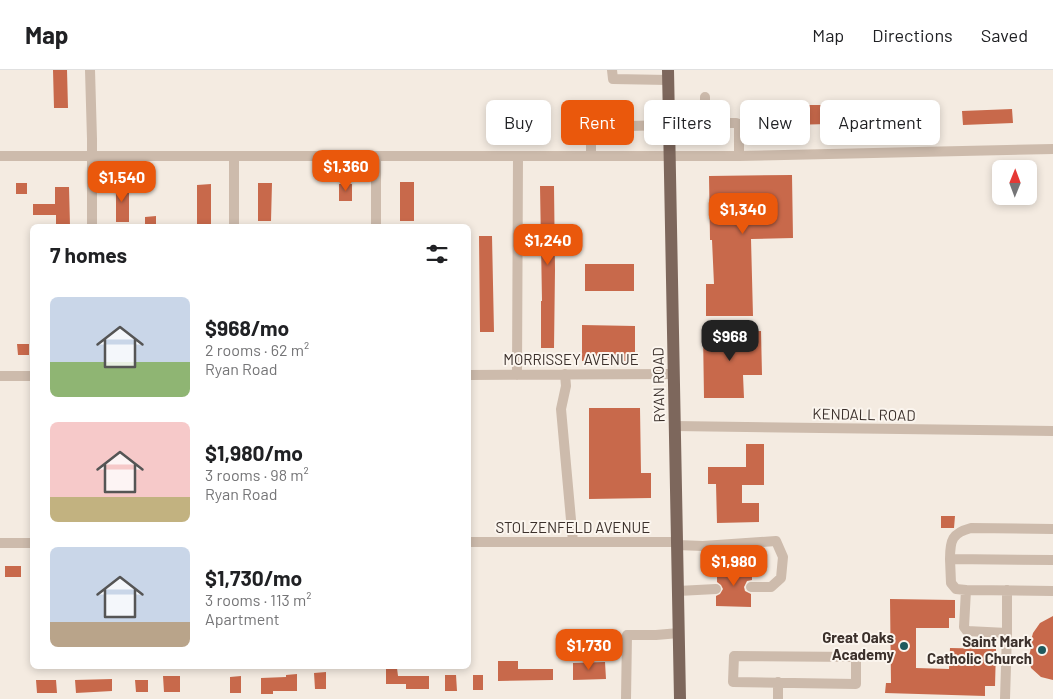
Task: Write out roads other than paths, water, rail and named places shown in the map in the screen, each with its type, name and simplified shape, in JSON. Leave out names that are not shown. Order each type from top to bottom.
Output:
[{"type":"main road","name":"RYAN ROAD","points":[[668,75],[669,100]]},
{"type":"main road","name":"RYAN ROAD","points":[[670,145],[680,699]]},
{"type":"street","points":[[90,70],[92,224]]},
{"type":"street","points":[[612,70],[612,79],[668,75]]},
{"type":"street","points":[[730,123],[738,124],[739,156]]},
{"type":"street","points":[[591,156],[591,127],[644,124]]},
{"type":"street","points":[[0,156],[739,156],[1053,149]]},
{"type":"street","points":[[234,156],[234,224]]},
{"type":"street","points":[[376,156],[376,224]]},
{"type":"street","points":[[517,374],[518,156]]},
{"type":"street","points":[[565,374],[566,386],[561,409],[573,542]]},
{"type":"street","name":"MORRISSEY AVENUE","points":[[471,375],[674,374]]},
{"type":"street","points":[[0,376],[30,376]]},
{"type":"street","name":"KENDALL ROAD","points":[[674,426],[1053,431]]},
{"type":"street","points":[[1053,529],[971,528],[958,533],[950,541],[951,583],[956,589],[1053,591]]},
{"type":"street","name":"STOLZENFELD AVENUE","points":[[471,542],[677,543],[704,546],[776,541],[783,557],[781,578],[772,587],[752,587]]},
{"type":"street","points":[[0,543],[30,543]]},
{"type":"street","points":[[950,559],[1053,560]]},
{"type":"street","points":[[678,591],[716,588]]},
{"type":"street","points":[[966,590],[964,627],[967,631],[1007,633]]},
{"type":"street","points":[[1005,699],[1007,590]]},
{"type":"street","points":[[626,699],[627,635],[679,633]]},
{"type":"street","points":[[734,656],[856,657],[856,684],[778,682],[734,682],[734,656]]},
{"type":"street","points":[[778,682],[778,699]]},
{"type":"place","name":"Great Oaks Academy","points":[[904,646]]},
{"type":"place","name":"Saint Mark Catholic Church","points":[[1042,650]]}]
